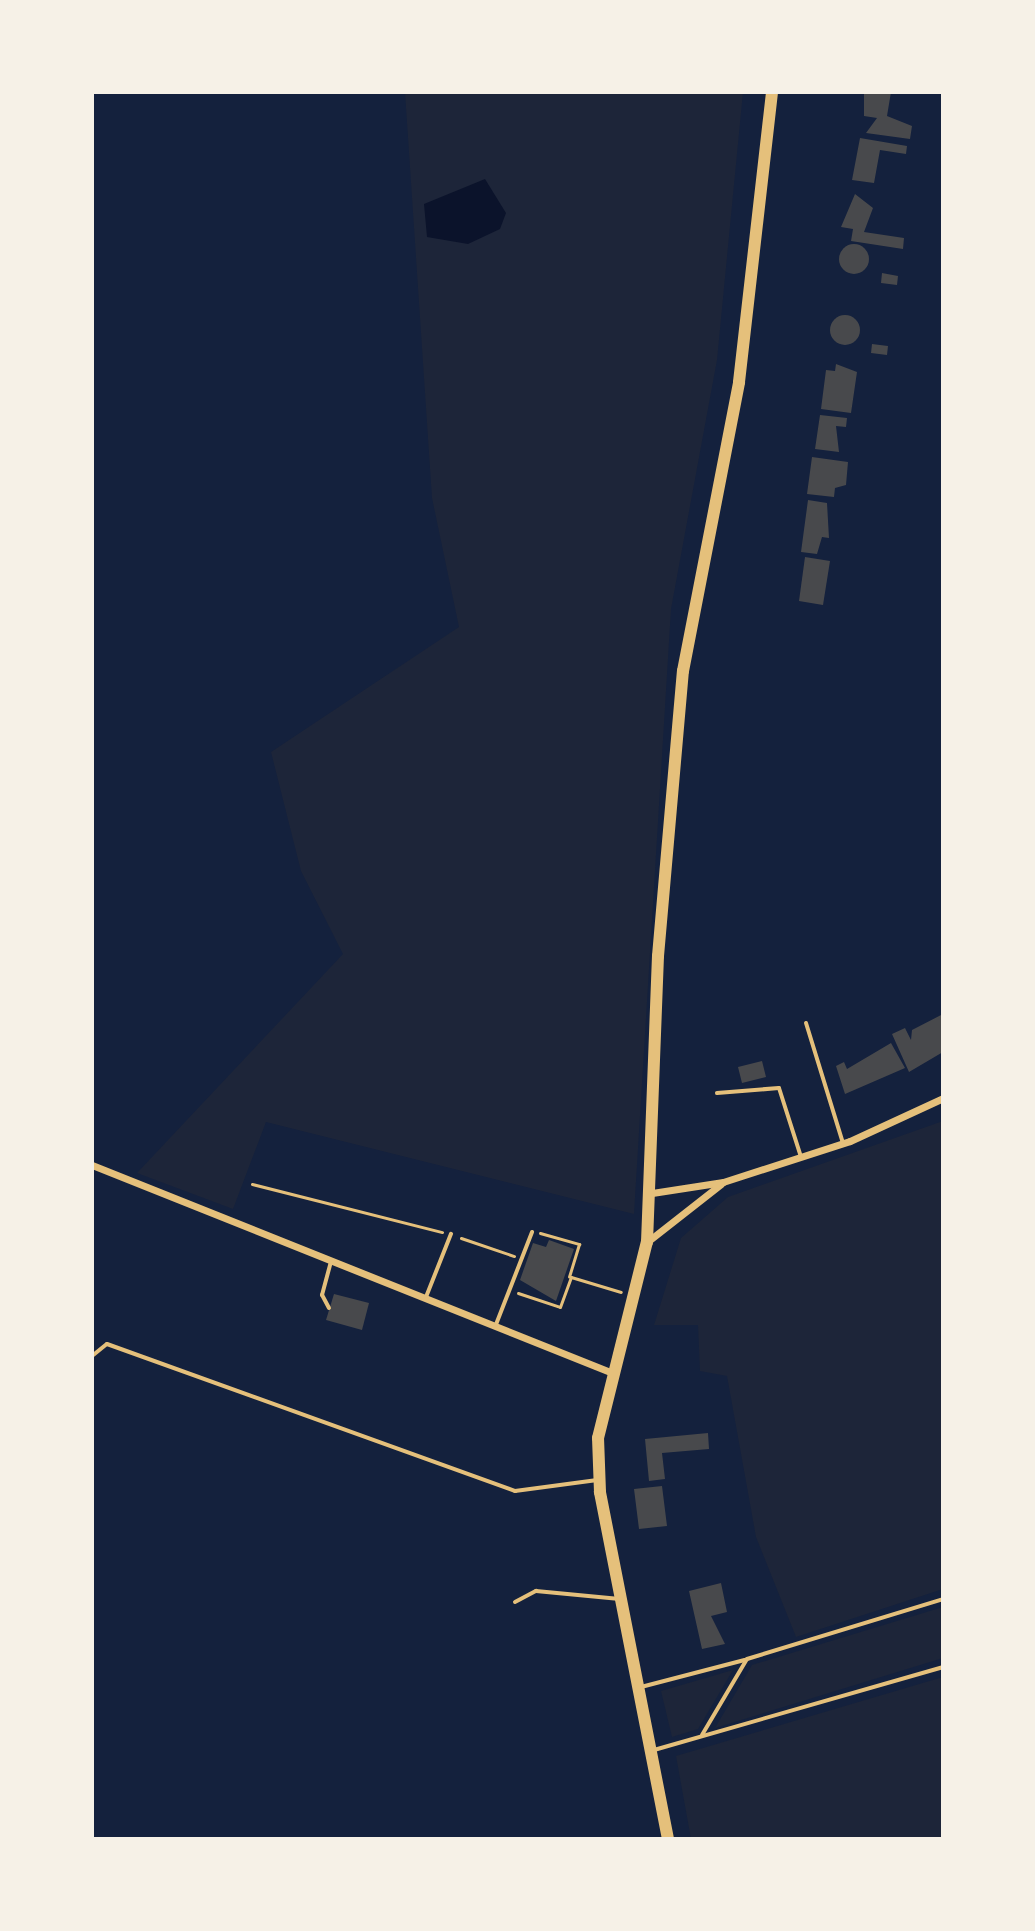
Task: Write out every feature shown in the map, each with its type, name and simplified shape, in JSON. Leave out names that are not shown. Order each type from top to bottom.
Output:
[{"type":"main road","points":[[668,1839],[654,1750],[599,1480],[610,1372],[647,1242],[658,956],[681,685],[739,382],[772,92]]},
{"type":"street","points":[[651,1199],[723,1182],[843,1143],[943,1098]]},
{"type":"street","points":[[92,1165],[331,1259],[494,1329],[610,1372]]},
{"type":"street","points":[[647,1242],[723,1182]]},
{"type":"lane","points":[[806,1023],[843,1143]]},
{"type":"lane","points":[[717,1093],[779,1088],[801,1157]]},
{"type":"lane","points":[[494,1329],[532,1232]]},
{"type":"lane","points":[[426,1300],[451,1234]]},
{"type":"lane","points":[[329,1308],[322,1295],[331,1259]]},
{"type":"lane","points":[[92,1356],[107,1344],[505,1488],[599,1480]]},
{"type":"lane","points":[[515,1602],[536,1591],[622,1599]]},
{"type":"lane","points":[[641,1687],[747,1659],[943,1599]]},
{"type":"lane","points":[[700,1737],[747,1659]]},
{"type":"lane","points":[[654,1750],[943,1667]]},
{"type":"path","points":[[252,1184],[451,1234],[521,1259]]},
{"type":"path","points":[[510,1290],[560,1307],[579,1244],[532,1232]]},
{"type":"path","points":[[570,1277],[632,1296]]},
{"type":"shaded area","points":[[405,92],[743,92],[717,360],[671,609],[634,1214],[266,1122],[233,1209],[137,1173],[343,954],[301,871],[271,752],[459,627],[432,498]]},
{"type":"shaded area","points":[[485,179],[506,213],[500,229],[468,244],[427,237],[424,204]]},
{"type":"shaded area","points":[[943,1121],[943,1589],[796,1637],[756,1537],[727,1376],[700,1371],[698,1325],[654,1325],[681,1238],[728,1197]]},
{"type":"shaded area","points":[[943,1607],[943,1658],[715,1728],[752,1665]]},
{"type":"shaded area","points":[[733,1670],[698,1729],[672,1737],[661,1691]]},
{"type":"shaded area","points":[[943,1677],[943,1839],[691,1839],[676,1756]]},
{"type":"building","points":[[891,92],[887,116],[912,126],[910,139],[866,133],[877,118],[864,116],[864,93]]},
{"type":"building","points":[[860,138],[907,146],[906,154],[880,150],[874,183],[852,180]]},
{"type":"building","points":[[855,194],[873,208],[864,232],[904,238],[903,249],[851,241],[853,229],[841,227]]},
{"type":"building","points":[[854,244],[865,248],[869,259],[865,270],[854,274],[843,270],[839,259],[843,248]]},
{"type":"building","points":[[882,273],[898,276],[897,285],[881,283]]},
{"type":"building","points":[[845,315],[856,319],[860,330],[856,341],[845,345],[834,341],[830,330],[834,319]]},
{"type":"building","points":[[872,344],[888,346],[887,355],[871,353]]},
{"type":"building","points":[[836,364],[857,372],[851,413],[821,409],[826,370],[835,371]]},
{"type":"building","points":[[820,415],[847,418],[846,427],[836,426],[839,452],[815,449]]},
{"type":"building","points":[[812,457],[848,462],[846,485],[835,488],[834,497],[807,494]]},
{"type":"building","points":[[808,500],[827,503],[829,538],[822,537],[817,554],[801,552]]},
{"type":"building","points":[[805,557],[830,561],[823,605],[799,601]]},
{"type":"building","points":[[943,1014],[943,1052],[909,1072],[892,1034],[905,1028],[911,1040],[912,1030]]},
{"type":"building","points":[[891,1043],[905,1068],[845,1094],[836,1066],[844,1062],[847,1069]]},
{"type":"building","points":[[762,1061],[766,1077],[742,1083],[738,1067]]},
{"type":"building","points":[[549,1240],[574,1249],[556,1301],[520,1280],[533,1243],[546,1247]]},
{"type":"building","points":[[334,1294],[369,1303],[362,1330],[326,1320]]},
{"type":"building","points":[[708,1433],[709,1449],[662,1453],[665,1479],[649,1481],[645,1439]]},
{"type":"building","points":[[662,1486],[667,1526],[639,1529],[634,1489]]},
{"type":"building","points":[[721,1583],[727,1612],[711,1616],[725,1644],[702,1649],[689,1591]]}]
